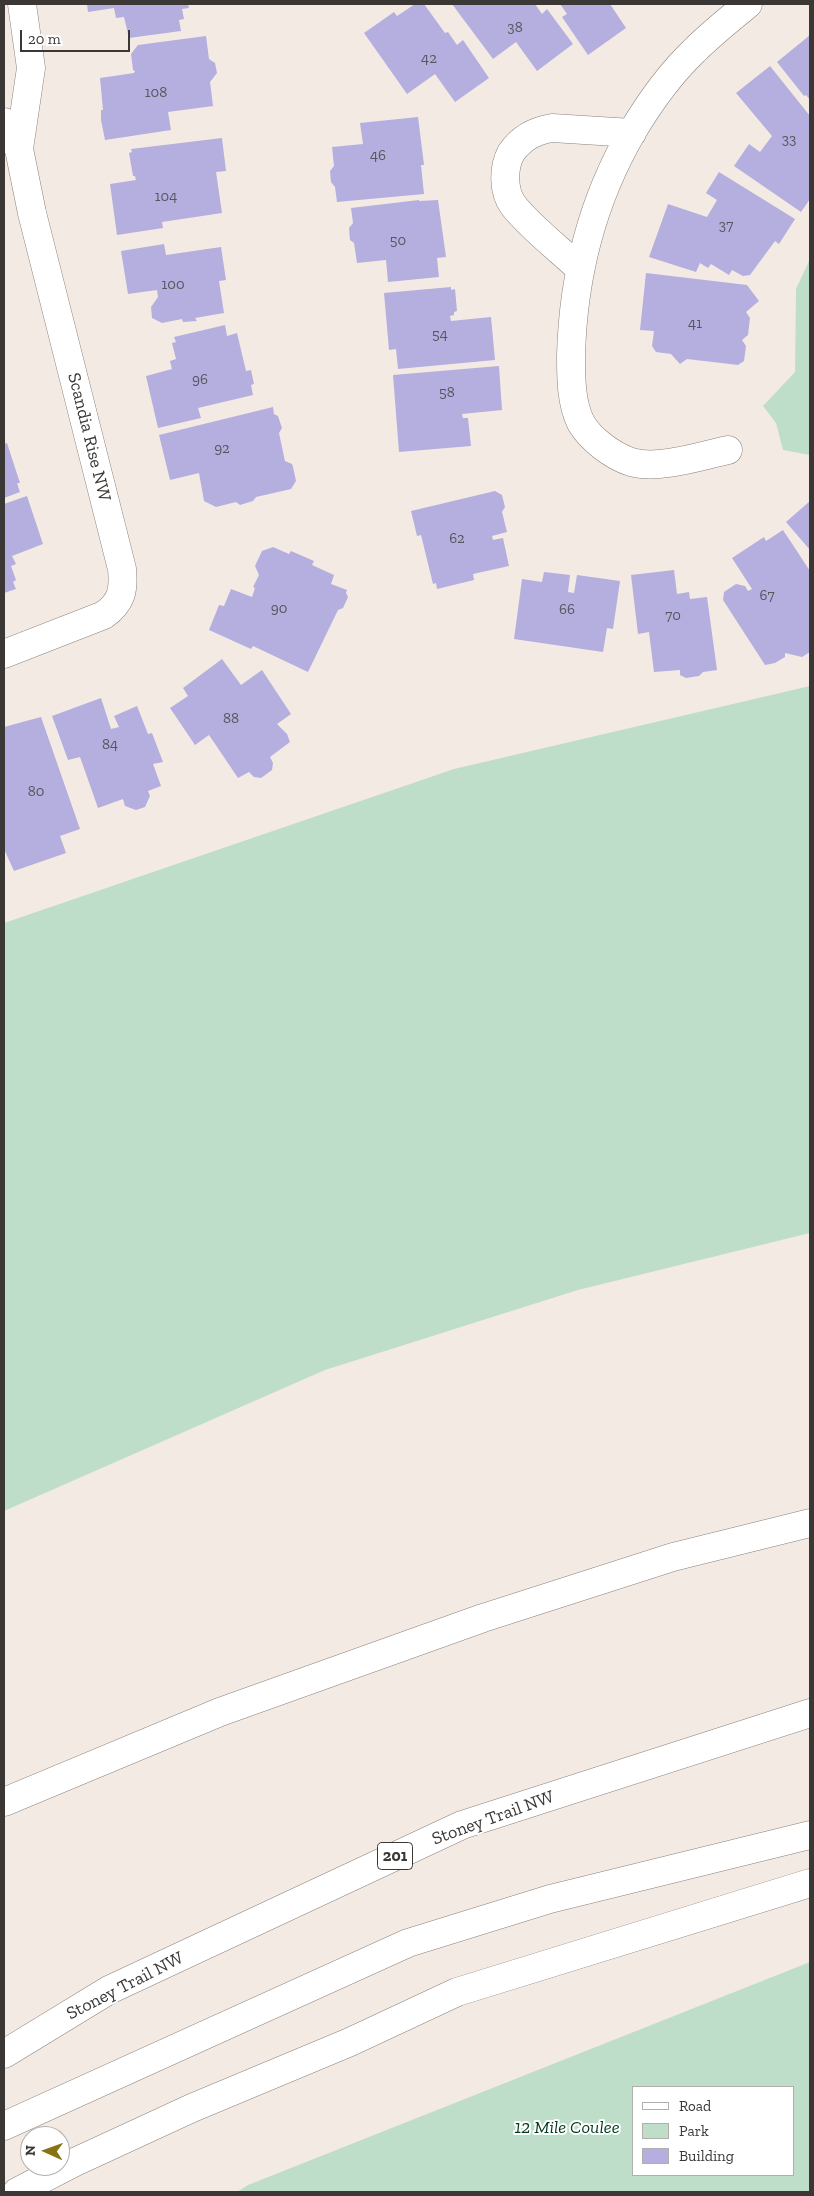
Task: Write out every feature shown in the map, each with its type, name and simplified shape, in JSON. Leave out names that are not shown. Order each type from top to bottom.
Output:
[{"type":"main road","name":"Scandia Rise NW","points":[[19,149],[31,68],[22,4]]},
{"type":"main road","points":[[728,450],[657,464],[632,462],[613,453],[596,441],[582,423],[574,401],[571,371],[574,302],[580,268],[592,224],[608,180],[632,133],[651,103],[693,52],[748,4]]},
{"type":"main road","name":"Scandia Rise NW","points":[[4,122],[19,149],[32,213],[122,569],[124,589],[116,604],[104,616],[4,654]]},
{"type":"main road","points":[[580,268],[512,204],[506,188],[505,172],[510,156],[517,145],[527,136],[539,130],[552,128],[632,133]]},
{"type":"main road","points":[[4,1802],[220,1712],[483,1618],[673,1557],[810,1523]]},
{"type":"main road","name":"Stoney Trail NW","points":[[4,2054],[109,1990],[462,1825],[810,1713]]},
{"type":"main road","points":[[4,2126],[408,1943],[550,1899],[810,1835]]},
{"type":"main road","points":[[17,2192],[75,2162],[192,2108],[350,2042],[457,1992],[810,1883]]},
{"type":"green space","points":[[810,259],[810,455],[783,450],[776,423],[763,406],[795,372],[796,289]]},
{"type":"green space","points":[[810,686],[810,1233],[578,1290],[325,1370],[4,1511],[4,923],[454,769]]},
{"type":"green space","name":"12 Mile Coulee","points":[[810,1962],[810,2192],[237,2192],[248,2185]]},
{"type":"building","points":[[87,4],[188,4],[189,8],[182,9],[184,19],[179,20],[181,31],[129,38],[124,17],[116,18],[114,8],[88,12]]},
{"type":"building","points":[[415,4],[424,4],[445,33],[448,32],[457,45],[463,40],[489,78],[455,102],[435,74],[407,94],[364,33],[394,12],[397,16]]},
{"type":"building","points":[[452,4],[535,4],[542,14],[547,9],[573,44],[537,71],[516,42],[493,59]]},
{"type":"building","points":[[560,4],[610,4],[626,28],[588,55],[562,17],[567,14]]},
{"type":"building","points":[[810,35],[810,100],[806,95],[804,96],[777,62]]},
{"type":"building","points":[[206,36],[209,59],[215,63],[217,73],[210,82],[213,106],[168,112],[171,130],[105,140],[101,120],[101,110],[103,110],[100,78],[134,73],[131,54],[138,45]]},
{"type":"building","points":[[770,66],[810,116],[810,199],[801,212],[734,166],[749,144],[760,152],[772,136],[736,93]]},
{"type":"building","points":[[418,117],[424,165],[421,165],[424,194],[337,202],[330,171],[334,166],[332,147],[363,144],[360,123]]},
{"type":"building","points":[[222,138],[226,171],[216,172],[222,213],[162,222],[163,228],[117,235],[110,184],[136,180],[135,176],[133,176],[129,153],[132,152],[131,149]]},
{"type":"building","points":[[719,172],[795,219],[779,244],[775,241],[750,275],[743,276],[732,270],[729,275],[711,264],[708,268],[700,263],[696,272],[649,257],[668,204],[707,217],[717,200],[706,193]]},
{"type":"building","points":[[419,200],[438,200],[446,257],[437,258],[439,277],[388,282],[386,260],[357,263],[354,243],[350,240],[349,228],[353,223],[351,208]]},
{"type":"building","points":[[164,244],[166,255],[221,247],[226,280],[219,281],[224,313],[195,318],[197,321],[183,322],[182,319],[162,323],[152,318],[151,307],[158,297],[157,290],[128,294],[121,251]]},
{"type":"building","points":[[646,273],[747,285],[759,301],[746,312],[750,318],[748,335],[742,340],[746,346],[744,361],[738,365],[687,359],[680,364],[671,354],[656,352],[652,346],[654,331],[640,330]]},
{"type":"building","points":[[451,287],[451,290],[455,289],[457,311],[454,312],[454,315],[450,316],[451,321],[491,317],[495,360],[398,369],[396,349],[389,350],[384,293]]},
{"type":"building","points":[[225,325],[227,336],[237,333],[246,371],[251,370],[254,384],[251,385],[253,395],[198,408],[201,418],[158,428],[146,376],[172,369],[170,361],[176,359],[172,343],[176,342],[174,337]]},
{"type":"building","points":[[499,366],[502,410],[462,414],[463,418],[468,418],[471,446],[399,452],[393,375]]},
{"type":"building","points":[[273,407],[274,414],[278,416],[282,428],[279,433],[285,461],[292,464],[293,467],[296,481],[291,489],[256,497],[253,501],[240,505],[236,502],[216,507],[204,501],[199,473],[170,480],[159,435]]},
{"type":"building","points":[[7,443],[20,483],[17,483],[20,492],[4,498],[4,444]]},
{"type":"building","points":[[495,491],[502,495],[505,507],[502,512],[507,532],[492,536],[493,540],[503,538],[509,566],[473,574],[474,580],[437,589],[436,583],[433,584],[421,535],[417,536],[411,511]]},
{"type":"building","points":[[27,496],[43,544],[12,556],[16,564],[11,566],[16,580],[13,582],[16,589],[4,593],[4,504]]},
{"type":"building","points":[[810,501],[810,550],[786,522]]},
{"type":"building","points":[[783,530],[810,571],[810,652],[802,657],[785,653],[785,657],[775,663],[765,665],[723,600],[724,592],[736,584],[745,586],[748,591],[752,589],[732,558],[764,537],[766,541]]},
{"type":"building","points":[[273,547],[289,554],[291,551],[314,561],[312,565],[334,575],[331,584],[347,590],[348,597],[343,608],[338,610],[308,672],[253,646],[251,649],[209,630],[219,605],[224,606],[231,589],[252,597],[255,588],[253,587],[259,575],[255,566],[262,551]]},
{"type":"building","points":[[674,570],[677,594],[689,592],[690,599],[707,597],[717,670],[703,672],[699,676],[686,678],[680,675],[680,670],[654,672],[649,632],[638,634],[631,575]]},
{"type":"building","points":[[544,572],[570,575],[568,592],[574,593],[577,575],[620,581],[613,629],[607,628],[603,652],[514,639],[522,579],[542,582]]},
{"type":"building","points":[[222,659],[241,685],[262,670],[291,714],[277,724],[287,734],[290,742],[270,757],[273,763],[272,770],[261,778],[254,777],[249,772],[238,778],[209,735],[195,745],[170,708],[188,696],[183,688]]},
{"type":"building","points":[[101,698],[111,729],[119,727],[114,716],[137,706],[148,734],[152,733],[163,762],[153,764],[161,786],[148,791],[150,796],[145,807],[136,810],[125,806],[123,799],[98,808],[80,757],[68,760],[52,716]]},
{"type":"building","points":[[41,717],[80,829],[60,836],[66,853],[14,871],[4,849],[4,727]]}]
